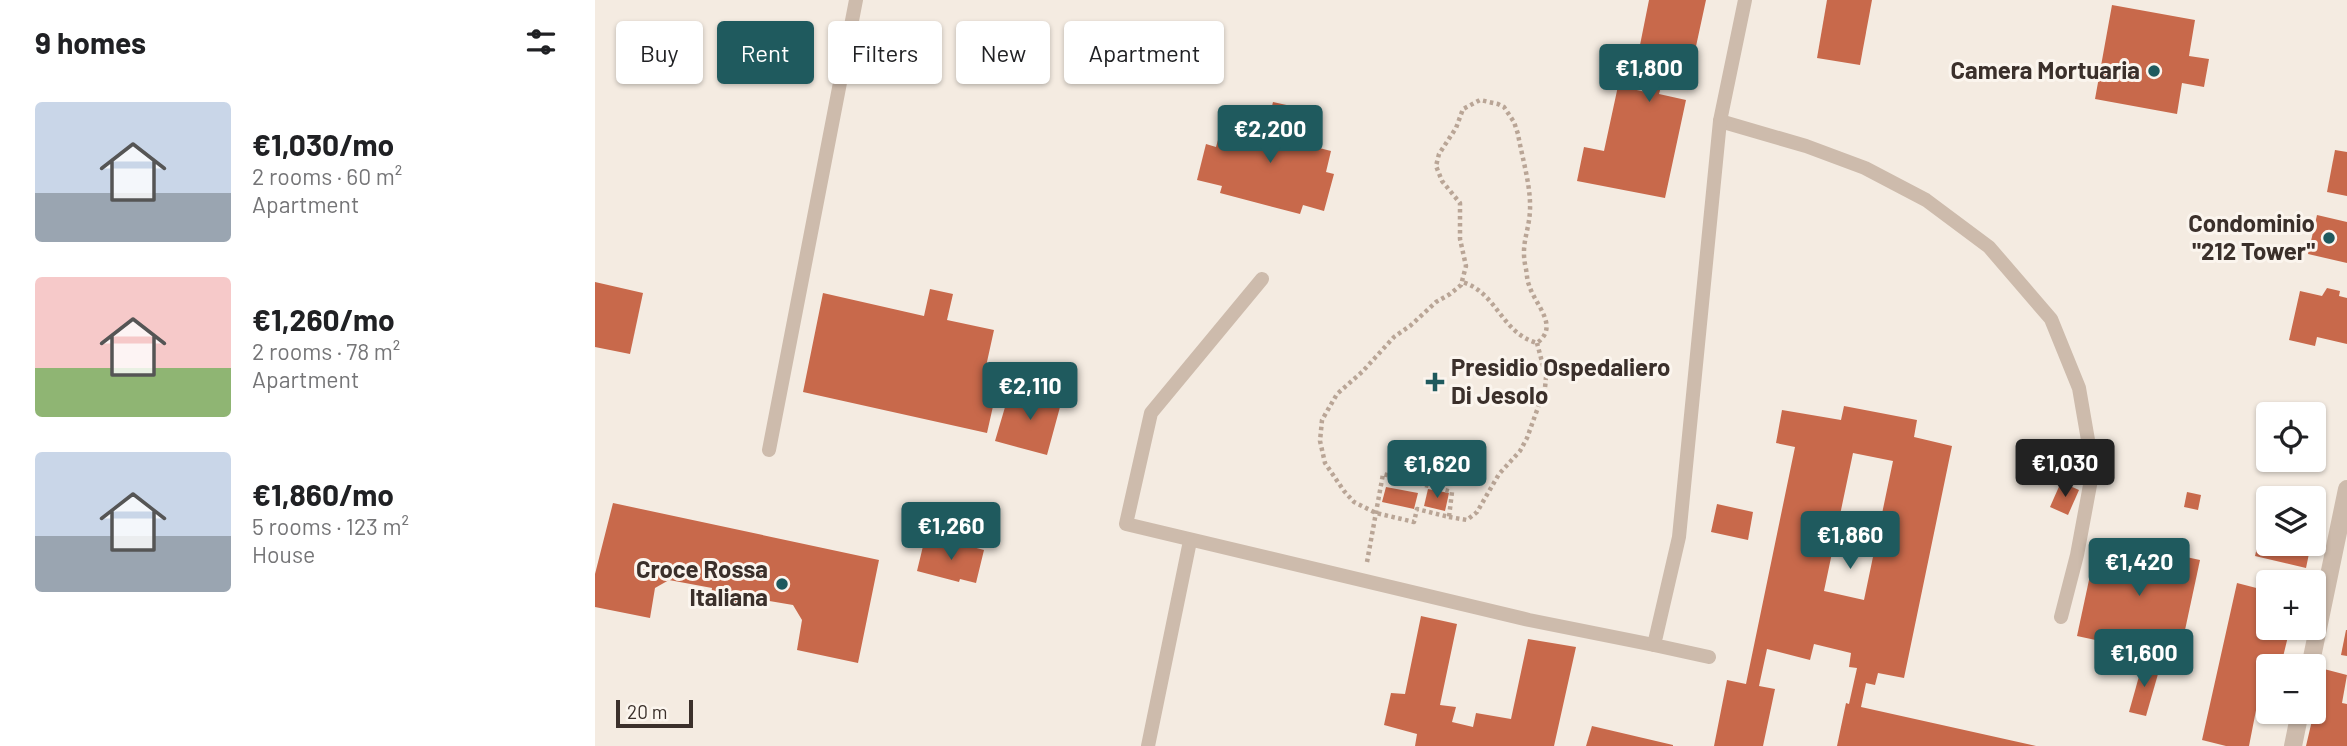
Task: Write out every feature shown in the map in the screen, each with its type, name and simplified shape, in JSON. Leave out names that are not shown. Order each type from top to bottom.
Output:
[{"type":"street","points":[[2313,654],[2347,489]]},
{"type":"street","points":[[2293,746],[2298,724]]},
{"type":"lane","points":[[769,450],[856,0]]},
{"type":"lane","points":[[1654,645],[1679,537],[1720,121],[1745,0]]},
{"type":"lane","points":[[1720,121],[1806,146],[1865,168],[1926,200],[1989,247],[2051,319],[2079,388],[2093,469],[2077,555],[2061,617]]},
{"type":"lane","points":[[1262,279],[1151,413],[1126,524],[1529,620],[1709,657]]},
{"type":"lane","points":[[1148,746],[1190,541]]},
{"type":"path","points":[[1486,99],[1504,107],[1518,134],[1530,210],[1523,241],[1524,263],[1529,286],[1547,326],[1543,338],[1537,343],[1546,377],[1545,388],[1527,438],[1520,451],[1499,474],[1477,512],[1467,520],[1417,509],[1414,522],[1376,513],[1354,502],[1325,463],[1320,441],[1322,420],[1337,394],[1362,372],[1394,337],[1436,302],[1457,290],[1462,282],[1466,265],[1460,239],[1460,203],[1442,181],[1436,166],[1439,154],[1456,128],[1464,109],[1480,100],[1486,99]]},
{"type":"path","points":[[1462,282],[1480,290],[1518,336],[1537,343]]},
{"type":"path","points":[[1363,581],[1383,474],[1452,492],[1449,517]]},
{"type":"building","points":[[1649,0],[1706,0],[1687,88],[1662,83],[1659,94],[1686,100],[1665,198],[1577,181],[1584,147],[1604,151],[1618,86],[1646,92],[1649,80],[1623,74],[1629,47],[1639,50]]},
{"type":"building","points":[[1827,0],[1872,0],[1860,65],[1817,58]]},
{"type":"building","name":"Camera Mortuaria","points":[[2112,5],[2195,20],[2189,56],[2209,59],[2204,87],[2182,83],[2177,114],[2095,99]]},
{"type":"building","points":[[1273,102],[1300,108],[1292,141],[1331,151],[1326,172],[1334,174],[1324,211],[1303,205],[1300,214],[1220,193],[1222,186],[1197,180],[1206,144],[1216,147],[1222,126],[1264,137]]},
{"type":"building","points":[[2335,150],[2347,152],[2347,196],[2327,192]]},
{"type":"building","name":"Condominio \"212 Tower\"","points":[[2317,215],[2347,222],[2347,263],[2308,254]]},
{"type":"building","points":[[595,282],[643,293],[630,354],[595,347]]},
{"type":"building","points":[[2327,288],[2340,291],[2339,296],[2347,298],[2347,344],[2317,337],[2315,346],[2289,340],[2300,291],[2322,296]]},
{"type":"building","points":[[930,289],[953,294],[947,320],[994,330],[983,380],[998,384],[987,433],[803,392],[823,293],[924,316]]},
{"type":"building","points":[[1037,389],[1063,396],[1047,455],[995,441],[1008,397],[1033,404]]},
{"type":"building","points":[[1844,406],[1917,420],[1914,437],[1952,446],[1904,678],[1878,673],[1875,685],[1866,683],[1861,707],[2036,746],[1837,746],[1857,668],[1849,667],[1851,653],[1814,644],[1810,660],[1767,649],[1759,686],[1775,689],[1763,746],[1714,746],[1727,680],[1746,684],[1795,447],[1776,443],[1782,410],[1841,420]],"holes":[[[1853,453],[1893,461],[1864,600],[1824,591]]]},
{"type":"building","points":[[1447,457],[1457,460],[1455,468],[1445,466]]},
{"type":"building","points":[[2061,482],[2079,490],[2068,515],[2050,507]]},
{"type":"building","points":[[1386,487],[1418,493],[1414,509],[1382,502]]},
{"type":"building","points":[[1428,489],[1449,493],[1445,511],[1424,506]]},
{"type":"building","points":[[2187,492],[2201,495],[2198,510],[2184,507]]},
{"type":"building","name":"Croce Rossa Italiana","points":[[613,503],[879,560],[858,663],[797,650],[802,620],[793,605],[746,597],[743,605],[714,600],[711,595],[712,588],[669,580],[655,588],[650,618],[595,607],[595,574]]},
{"type":"building","points":[[1717,504],[1753,512],[1748,540],[1711,532]]},
{"type":"building","points":[[2098,538],[2200,560],[2179,658],[2077,636]]},
{"type":"building","points":[[924,542],[952,549],[954,542],[984,550],[976,583],[960,579],[959,582],[917,571]]},
{"type":"building","points":[[2256,552],[2256,556],[2308,556],[2306,568],[2255,556]]},
{"type":"building","points":[[2237,583],[2256,588],[2256,640],[2287,640],[2284,654],[2256,654],[2256,710],[2249,746],[2226,746],[2202,740]]},
{"type":"building","points":[[1421,616],[1457,624],[1440,705],[1456,707],[1452,722],[1473,727],[1476,713],[1511,719],[1528,639],[1576,647],[1554,746],[1415,746],[1417,734],[1384,725],[1391,693],[1405,694]]},
{"type":"building","points":[[2347,630],[2347,656],[2341,655]]},
{"type":"building","points":[[2143,662],[2160,667],[2146,716],[2129,712]]},
{"type":"building","points":[[2326,670],[2347,675],[2342,703],[2347,704],[2347,746],[2306,746],[2311,724],[2326,724]]},
{"type":"building","points":[[1592,726],[1673,745],[1673,746],[1586,746]]},
{"type":"place","name":"Camera Mortuaria","points":[[2154,71]]},
{"type":"place","name":"Condominio \"212 Tower\"","points":[[2329,238]]},
{"type":"place","name":"Presidio Ospedaliero Di Jesolo","points":[[1435,382]]},
{"type":"place","name":"Croce Rossa Italiana","points":[[782,584]]}]
